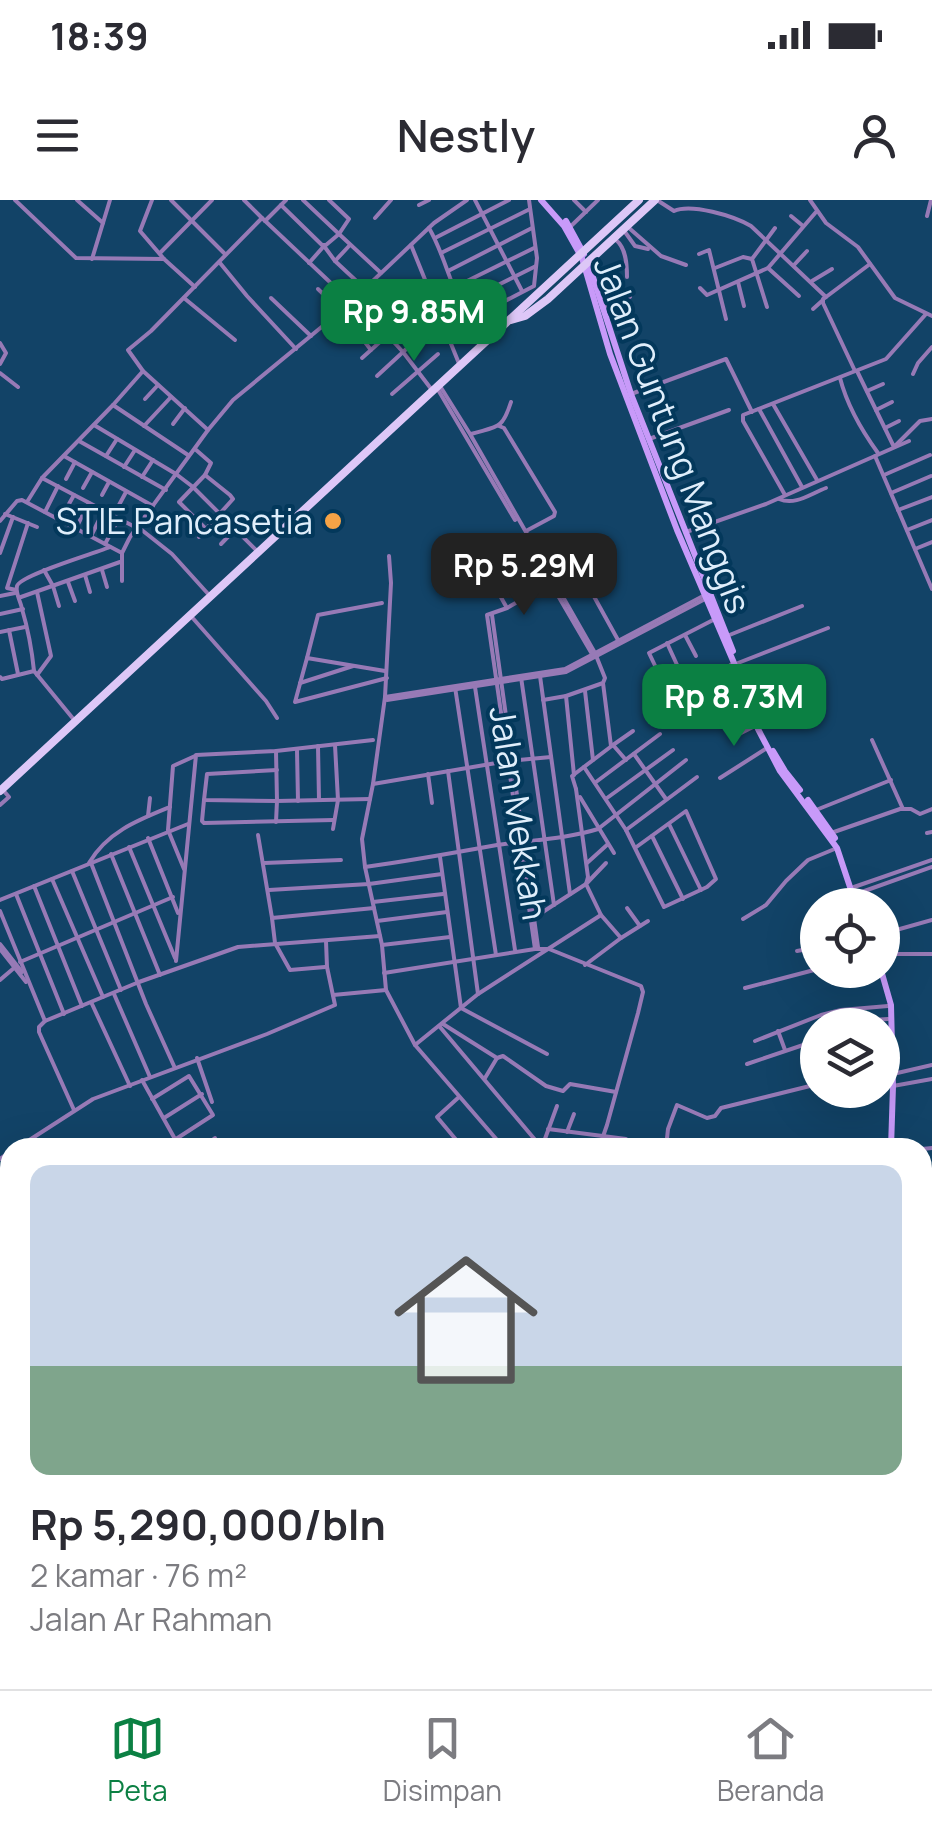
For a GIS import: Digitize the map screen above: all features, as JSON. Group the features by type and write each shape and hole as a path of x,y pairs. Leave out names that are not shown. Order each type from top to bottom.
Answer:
{"main road":[{"path":"1,790 507,322 548,299 639,200"},
{"path":"584,258 614,238 656,200"}],"street":[{"path":"15,200 73,256 92,258 162,256 212,200"},
{"path":"77,200 103,223"},
{"path":"92,258 110,200"},
{"path":"152,200 140,230 195,287"},
{"path":"171,200 226,255"},
{"path":"244,200 387,334 417,372 436,388 468,435 552,582"},
{"path":"208,430 143,371 129,348 152,331 286,200"},
{"path":"303,200 380,273"},
{"path":"309,263 349,219 329,200"},
{"path":"375,218 391,200"},
{"path":"418,205 429,200"},
{"path":"122,581 122,553 137,528 236,397 341,311 447,212 468,200"},
{"path":"475,200 522,292"},
{"path":"435,238 509,200"},
{"path":"430,228 460,304 470,319 534,286 537,266 528,200"},
{"name":"Jalan Guntung Manggis","path":"544,200 570,228 584,258 650,439 677,530 727,636 767,748 837,848 852,888"},
{"name":"Jalan Guntung Manggis","path":"544,200 584,258 605,341 686,532 715,619 768,742 832,832 844,854 854,888"},
{"path":"574,200 586,212"},
{"path":"570,228 598,200"},
{"path":"656,200 674,212 682,207 738,218 812,281 824,298 894,447"},
{"path":"786,495 743,415 886,360 929,315 895,298 858,248 826,223 810,200"},
{"path":"927,216 931,200"},
{"path":"281,205 365,289"},
{"path":"441,254 530,208"},
{"path":"700,288 707,295 768,268 816,212"},
{"path":"791,216 804,227"},
{"path":"448,271 532,228"},
{"path":"624,228 635,246 652,250"},
{"path":"624,228 631,229 661,256 686,265"},
{"path":"767,307 752,258 776,228"},
{"path":"614,238 620,243 627,277"},
{"path":"336,261 350,245"},
{"path":"411,245 460,366"},
{"path":"604,246 623,252"},
{"path":"454,288 535,247"},
{"path":"699,254 709,250 726,319"},
{"path":"794,265 807,251"},
{"path":"715,268 738,258 752,258"},
{"path":"219,262 296,349"},
{"path":"812,309 871,263"},
{"path":"460,304 537,266"},
{"path":"768,268 799,296"},
{"path":"812,281 832,269"},
{"path":"376,280 406,318"},
{"path":"738,282 744,306"},
{"path":"318,289 371,350"},
{"path":"602,308 630,297"},
{"path":"184,298 234,340"},
{"path":"271,298 311,336"},
{"path":"362,358 420,306"},
{"path":"378,376 428,328"},
{"path":"0,343 6,353 0,364"},
{"path":"913,374 932,347"},
{"path":"392,394 438,354"},
{"path":"631,394 726,359 752,412"},
{"path":"26,502 42,478 143,371"},
{"path":"0,373 18,388"},
{"path":"840,378 877,454 932,588"},
{"path":"867,391 882,384"},
{"path":"145,400 158,385"},
{"path":"144,426 171,397"},
{"path":"468,435 499,426 511,402"},
{"path":"876,410 892,402"},
{"path":"773,404 817,480"},
{"path":"113,405 189,456"},
{"path":"173,424 185,408"},
{"path":"759,409 802,487"},
{"path":"650,439 729,410"},
{"path":"894,447 920,421 932,418"},
{"path":"885,428 900,421"},
{"path":"94,424 194,487 258,552"},
{"path":"499,426 504,428 555,512 525,532"},
{"path":"468,435 595,657 605,678 612,745 626,760"},
{"path":"106,456 117,438"},
{"path":"78,441 166,490"},
{"path":"686,532 779,498 909,441"},
{"path":"172,511 211,463 194,448"},
{"path":"124,466 135,449"},
{"path":"64,456 153,506"},
{"path":"884,475 930,456"},
{"path":"142,477 153,460"},
{"path":"66,479 76,462"},
{"path":"83,488 92,472"},
{"path":"199,537 232,501 205,474"},
{"path":"891,493 931,476"},
{"path":"42,478 137,528 172,554 210,596"},
{"path":"102,495 109,482"},
{"path":"45,512 58,486"},
{"path":"779,498 794,502 826,488"},
{"path":"119,506 126,491"},
{"path":"60,520 74,494"},
{"path":"898,510 932,497"},
{"path":"0,521 17,501 26,502 122,553"},
{"path":"180,502 206,529"},
{"path":"76,528 89,503"},
{"path":"91,536 104,510"},
{"path":"6,514 37,527"},
{"path":"221,544 248,516"},
{"path":"0,553 13,517"},
{"path":"76,722 36,673 18,594 21,580 108,545 119,518"},
{"path":"906,530 932,520"},
{"path":"18,594 7,588 28,524"},
{"path":"915,548 932,542"},
{"path":"566,544 618,640"},
{"path":"477,555 507,608"},
{"path":"389,556 385,698 362,839 382,945 386,990 416,1044 495,1138"},
{"path":"0,596 37,592 120,562"},
{"path":"924,568 932,565"},
{"path":"536,949 489,615 578,567"},
{"path":"44,570 59,606"},
{"path":"102,570 106,587"},
{"path":"85,575 90,592"},
{"path":"68,581 75,601"},
{"path":"0,677 36,673 50,656 37,592"},
{"path":"595,657 618,640 708,596"},
{"path":"385,698 566,672 708,596"},
{"path":"382,604 318,616 295,702 387,675"},
{"path":"727,636 802,606"},
{"path":"0,614 23,610"},
{"path":"190,615 266,700 277,718"},
{"path":"658,674 649,654 715,619"},
{"path":"0,632 26,626"},
{"path":"674,714 702,683 736,663 828,628"},
{"path":"9,630 18,674"},
{"path":"684,635 696,656"},
{"path":"667,644 678,666"},
{"path":"307,658 387,675"},
{"path":"300,683 354,666"},
{"path":"540,675 570,894"},
{"path":"522,677 554,905"},
{"path":"543,700 604,683"},
{"name":"Jalan Mekkah","path":"474,684 516,952"},
{"path":"455,687 496,954"},
{"path":"712,700 744,690"},
{"path":"585,691 593,760"},
{"path":"566,696 572,778 614,853"},
{"path":"735,736 757,725"},
{"path":"574,775 634,731"},
{"path":"596,782 660,734"},
{"path":"184,870 168,830 173,766 196,754 373,740"},
{"path":"872,740 903,809"},
{"path":"332,830 338,800 335,744"},
{"path":"318,746 319,800"},
{"path":"296,748 298,801"},
{"path":"720,778 767,748"},
{"path":"276,750 276,822"},
{"path":"606,798 673,750"},
{"path":"634,754 666,799"},
{"path":"178,964 195,756"},
{"path":"373,784 551,757"},
{"path":"365,867 598,829 686,760"},
{"path":"584,767 617,814 664,907 714,882 716,876 686,811 635,848"},
{"path":"277,770 207,774 202,821 334,820"},
{"path":"448,771 478,994"},
{"path":"428,774 432,803"},
{"path":"626,830 697,777"},
{"path":"816,810 891,780"},
{"path":"576,789 586,884 601,915 621,938"},
{"path":"0,805 9,797 1,790"},
{"path":"148,816 150,798"},
{"path":"204,800 370,799"},
{"path":"90,863 124,826 170,807"},
{"path":"832,832 903,809 920,814 932,809"},
{"path":"0,900 188,824"},
{"path":"669,824 701,890"},
{"path":"258,834 276,943 290,970 326,967"},
{"path":"652,836 683,899"},
{"path":"148,838 179,916"},
{"path":"586,863 608,844"},
{"path":"129,847 178,964"},
{"path":"743,919 766,905 808,860 837,848"},
{"path":"110,854 160,975"},
{"path":"440,857 461,1008"},
{"path":"264,862 342,860"},
{"path":"90,863 174,1067"},
{"path":"532,918 586,884 606,863"},
{"path":"863,888 932,863"},
{"path":"72,870 121,990"},
{"path":"269,890 369,884 442,874"},
{"path":"52,879 103,997"},
{"path":"34,886 82,1006"},
{"path":"16,894 64,1014"},
{"path":"272,918 444,894"},
{"path":"20,962 173,897"},
{"path":"627,908 640,926"},
{"path":"0,911 44,1021"},
{"path":"377,921 447,912"},
{"path":"416,1044 478,994 601,915"},
{"path":"900,929 932,920"},
{"path":"585,964 648,922"},
{"path":"74,1110 39,1032 44,1021 160,975 178,964 238,947 380,936"},
{"path":"382,945 450,937"},
{"path":"32,1138 93,1099 334,1006 326,967 326,941"},
{"path":"0,949 28,981"},
{"path":"0,949 32,990"},
{"path":"383,973 548,949 643,988 603,1136"},
{"path":"900,954 932,954"},
{"path":"0,980 14,968"},
{"path":"745,988 800,974"},
{"path":"864,1008 888,1006 884,988"},
{"path":"333,995 386,990"},
{"path":"114,993 150,1077"},
{"path":"92,1002 130,1086"},
{"path":"461,1008 548,1054"},
{"path":"754,1040 800,1022"},
{"path":"441,1025 497,1058"},
{"path":"441,1025 536,1138"},
{"path":"778,1031 785,1051"},
{"path":"746,1064 800,1046"},
{"path":"484,1078 497,1058 503,1056 559,1092 570,1084 616,1092"},
{"path":"196,1058 212,1102"},
{"path":"900,1072 932,1065"},
{"path":"152,1099 189,1076 202,1094 212,1116 178,1138"},
{"path":"900,1085 932,1079"},
{"path":"142,1080 175,1138"},
{"path":"668,1138 676,1105 707,1118 715,1116 721,1108 800,1088"},
{"path":"164,1118 202,1094"},
{"path":"455,1138 437,1117 459,1097"},
{"path":"546,1138 557,1106"},
{"path":"889,1108 889,1138"},
{"path":"890,1138 892,1108"},
{"path":"567,1132 574,1114"},
{"path":"548,1129 618,1138"}],"place":[{"name":"STIE Pancasetia","path":"333,521"}]}
